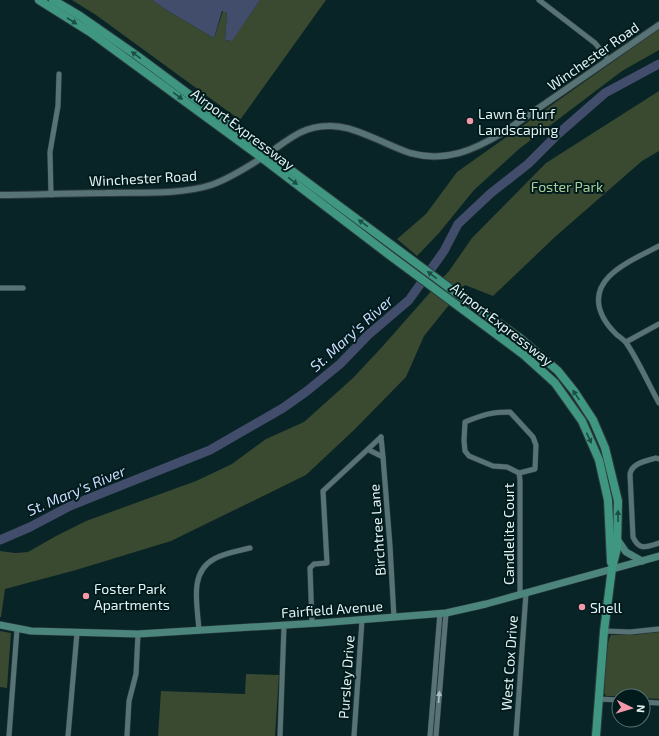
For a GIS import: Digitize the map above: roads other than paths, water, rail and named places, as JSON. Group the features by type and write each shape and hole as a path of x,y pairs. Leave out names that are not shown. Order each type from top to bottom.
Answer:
{"main road":[{"name":"Airport Expressway","path":"39,0 90,32 395,246 463,298 520,338 558,371 574,391 593,420 605,448 618,501 617,548 612,568"},
{"name":"Airport Expressway","path":"53,0 80,16 136,54 388,254 524,355 555,382 582,421 599,460 608,500 612,568"},
{"path":"617,538 626,552 642,561"},
{"name":"Fairfield Avenue","path":"0,625 31,631 138,634 284,626 443,613 486,604 659,556"},
{"path":"596,736 604,631 612,568"}],"street":[{"path":"538,0 595,43 609,60"},
{"name":"Winchester Road","path":"0,195 51,195 195,189 211,185 232,176 294,135 308,128 317,126 344,127 416,154 440,156 462,153 479,147 504,132 659,25"},
{"path":"51,195 50,152 58,106 59,74"},
{"path":"659,246 620,267 608,276 599,292 599,307 602,316 615,334 626,342 659,403"},
{"path":"0,288 23,288"},
{"path":"626,342 659,324"},
{"name":"Candlelite Court","path":"510,412 533,438 536,444 535,469 519,473 507,467 493,466 469,456 465,451 465,422 484,414 510,412"},
{"name":"Birchtree Lane","path":"368,450 381,437 391,551 394,618"},
{"path":"312,624 310,568 314,564 327,564 323,491 368,450 383,457"},
{"path":"659,459 656,458 637,464 631,470 630,474 634,540 639,546 645,547 659,543"},
{"name":"Candlelite Court","path":"519,473 523,593"},
{"path":"199,631 196,587 201,570 206,564 219,556 250,548"},
{"name":"West Cox Drive","path":"516,736 523,593"},
{"path":"430,736 443,613"},
{"path":"436,736 443,613"},
{"name":"Pursley Drive","path":"354,736 362,620"},
{"path":"280,736 284,626"},
{"path":"9,736 17,629"},
{"path":"604,631 630,632 659,629"},
{"path":"68,736 77,633"},
{"path":"127,736 129,700 136,674 138,634"},
{"path":"598,699 611,700"}],"water":[{"path":"152,0 260,0 232,41 225,40 227,13 222,11 214,38"}],"waterway":[{"name":"St. Mary's River","path":"0,540 30,527 70,506 210,450 283,408 307,391 340,364 368,335 409,300 444,251 458,224 491,193 528,164 558,134 605,93 659,64"}],"place":[{"name":"Lawn & Turf Landscaping","path":"470,121"},
{"name":"Foster Park Apartments","path":"86,596"},
{"name":"Shell","path":"582,607"}],"park label":[{"name":"Foster Park","path":"567,186"}]}
